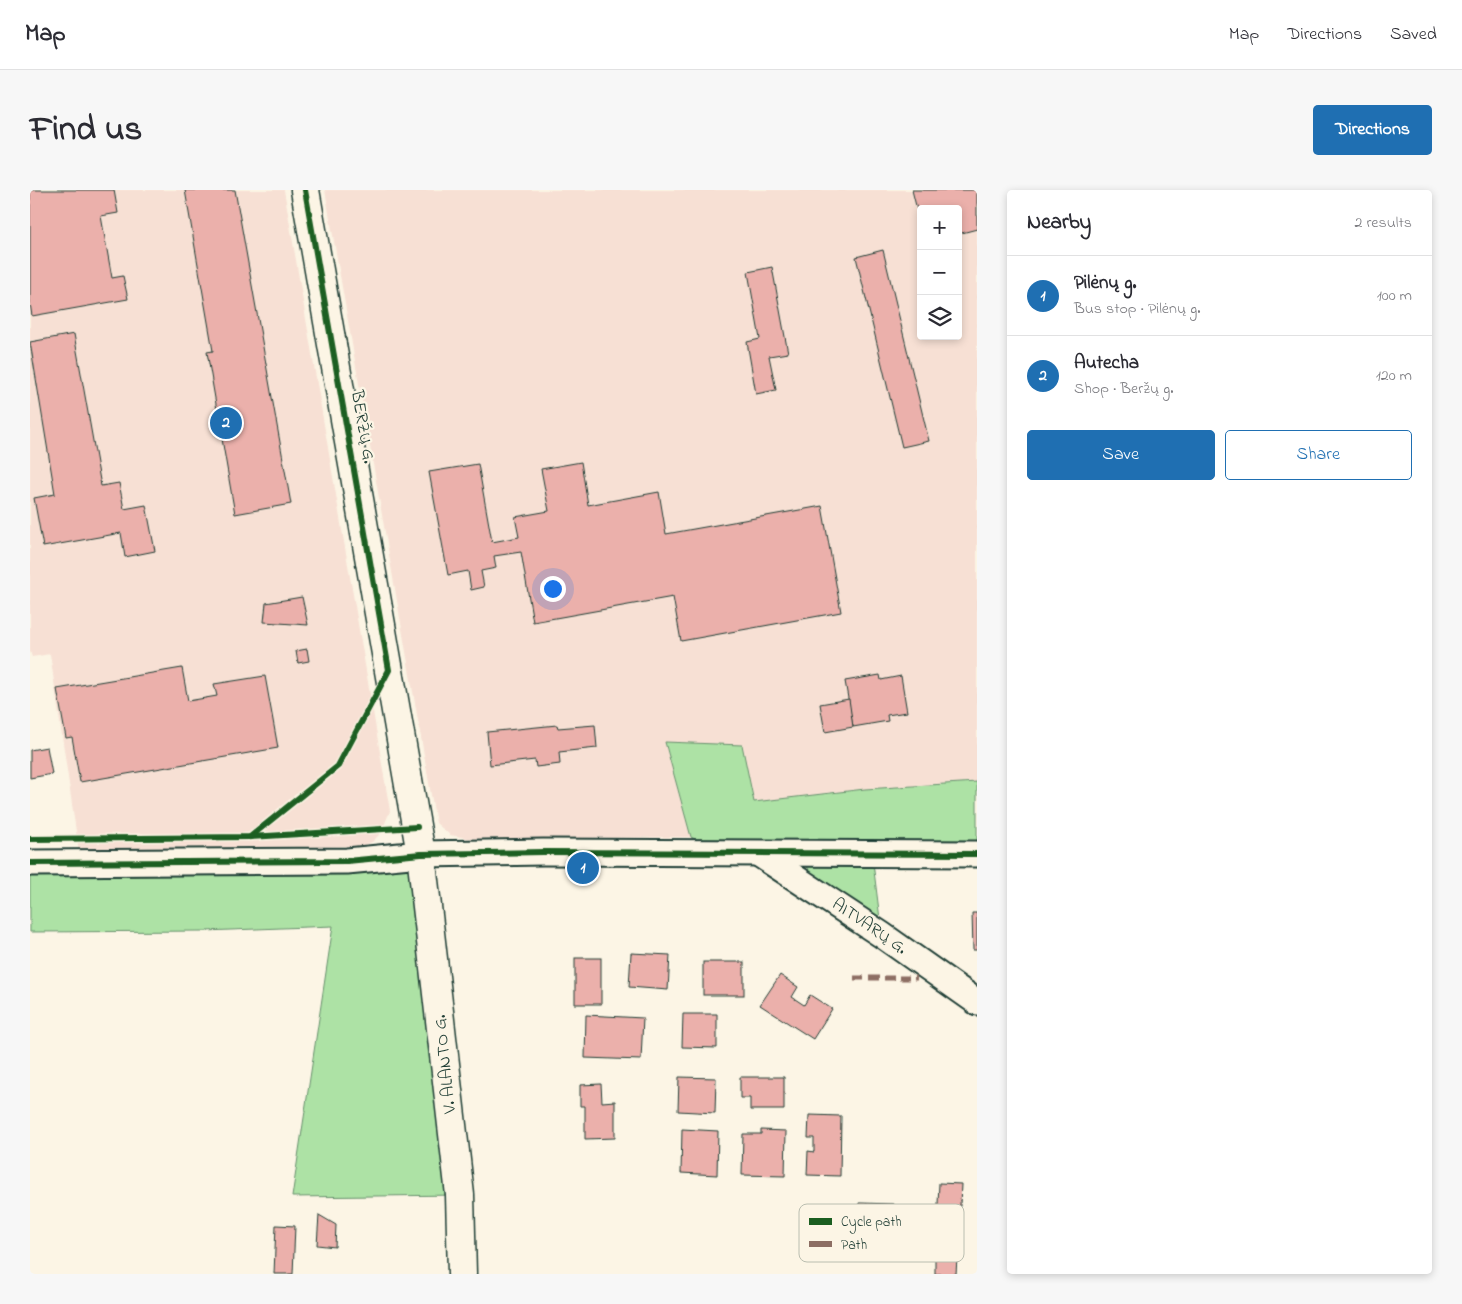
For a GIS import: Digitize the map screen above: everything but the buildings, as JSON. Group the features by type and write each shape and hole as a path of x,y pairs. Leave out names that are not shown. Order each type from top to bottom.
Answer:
{"main road":[{"name":"BERŽŲ G.","path":"305,190 421,854"},
{"name":"V. ALANTO G.","path":"421,854 460,1195 462,1274"}],"street":[{"path":"30,863 347,861 421,854 543,852 977,854"},
{"name":"AITVARŲ G.","path":"759,854 882,934 977,1002"}],"path":[{"path":"250,837 338,766 389,670"}],"shaded area":[{"path":"30,190 284,190 390,811 381,833 372,842 362,846 79,852 50,654 32,657 30,651"},
{"path":"325,190 977,190 977,782 865,789 754,802 665,743 691,837 473,839 450,835 436,823"}],"green space":[{"path":"665,742 742,745 754,802 865,789 977,782 977,854 872,855 882,935 816,885 798,847 701,842 691,837"},
{"path":"421,854 460,1195 292,1197 333,926 205,931 30,932 30,863"}],"marked path":[{"path":"854,978 917,978"}],"cycle path":[{"path":"250,837 338,766 389,670 305,190"},
{"path":"30,839 250,837 417,827"},
{"path":"30,863 347,861 421,854 543,852 977,854"}],"place":[{"name":"Autecha","path":"226,423"},
{"name":"Pilėnų g.","path":"583,868"}]}
